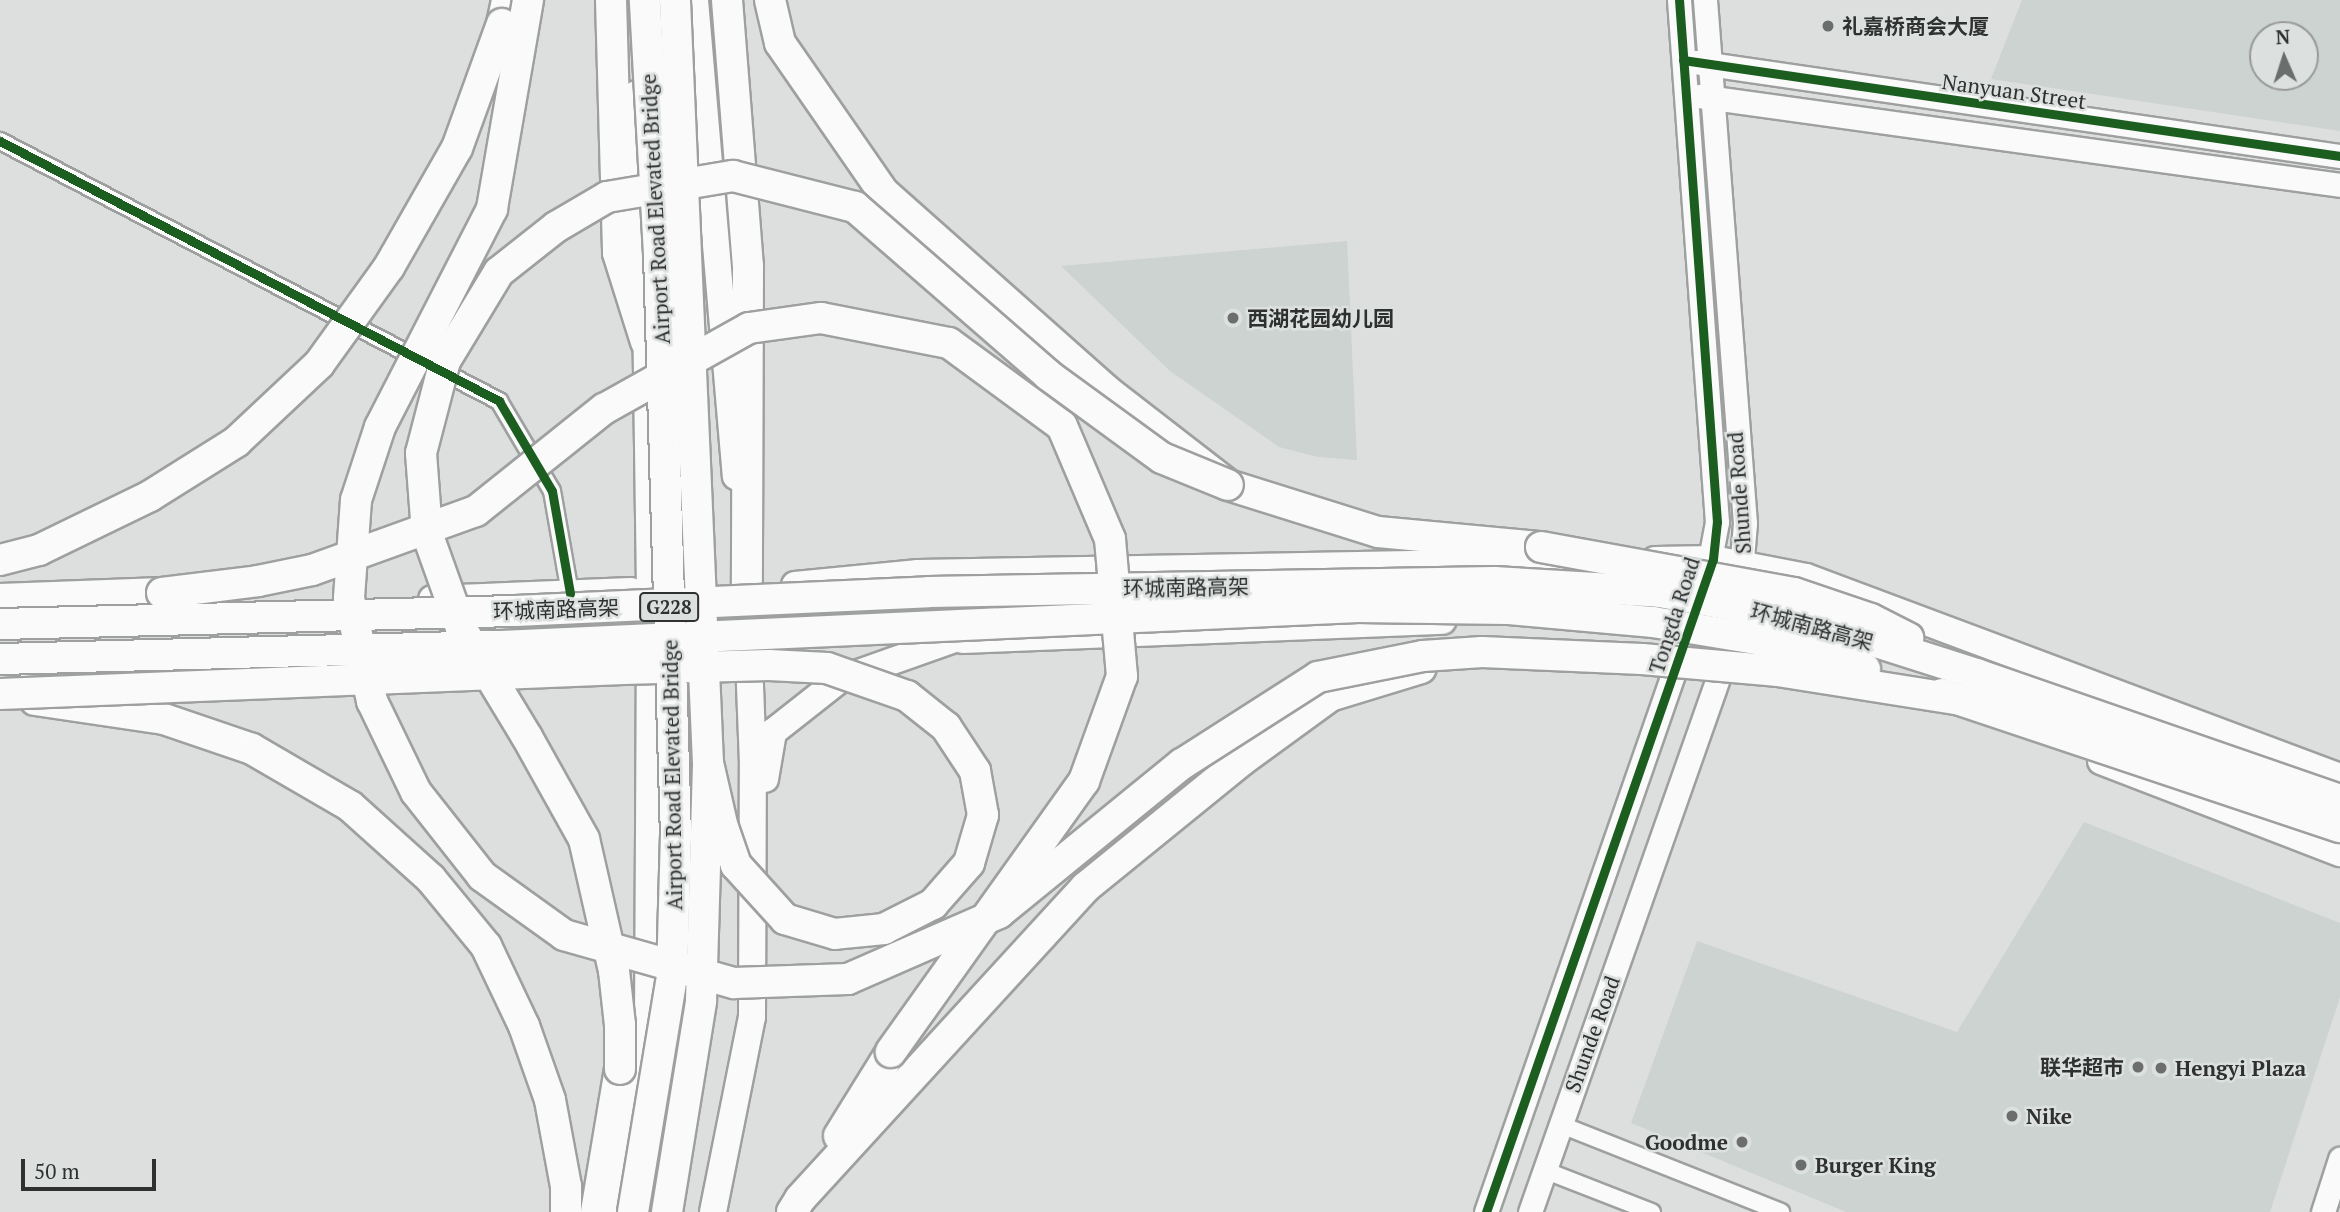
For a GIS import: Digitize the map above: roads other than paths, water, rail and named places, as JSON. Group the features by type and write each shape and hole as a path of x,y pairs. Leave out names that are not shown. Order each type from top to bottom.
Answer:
{"highway":[{"path":"0,560 39,550 150,496 236,442 319,364 389,267 457,148 502,24 507,0"},
{"path":"528,0 492,209 380,427 356,500 349,598 372,701 416,792 482,876 564,934 734,983 848,979 999,913 1182,764 1318,677 1423,656 1482,652 1642,660 1778,671 1961,700"},
{"path":"611,0 618,253 646,342"},
{"name":"Airport Road Elevated Bridge","path":"633,1212 672,977 676,837 660,268 645,0"},
{"name":"Airport Road Elevated Bridge","path":"667,1212 701,1002 708,763 675,0"},
{"path":"727,0 748,266 747,590"},
{"path":"770,0 780,43 884,193 1107,391 1228,485"},
{"path":"596,1212 620,1069 620,1025 614,971 584,839 527,737 461,628 426,533 421,453 445,361 499,272 556,227 607,197 733,176 855,207 967,302 1048,376 1161,458 1228,485 1378,533 1541,547 1794,593 1871,619 1976,674"},
{"path":"0,599 162,593 258,581 312,569 476,511 604,409 749,328 821,318 949,343 1062,426 1110,539 1122,676 1084,781 891,1052 796,1206"},
{"name":"环城南路高架","path":"0,624 514,611 929,593 1494,582 1660,592 1801,618 1976,674 2340,800"},
{"name":"环城南路高架","path":"0,659 514,646 1358,607 1496,609 1653,622 1780,643 1961,700 2340,828"},
{"path":"796,1206 1086,887 1241,761 1330,696 1482,652"},
{"path":"0,694 623,669 769,665 827,668 906,696 946,727 975,771 983,816 969,863 933,904 884,929 835,934 785,919 736,864 723,828 708,763"},
{"path":"0,694 164,719 252,749 350,806 431,879 486,946 524,1026 550,1100 566,1186 566,1212"}],"main road":[{"path":"610,1212 648,1022 650,590 646,342 631,0"},
{"path":"695,0 747,590 753,853 752,1017 713,1212"},
{"path":"0,615 650,590 747,590 918,573 1713,559 1806,577 2340,777"},
{"path":"0,679 650,649 749,648 1500,619 1686,639 1863,670 2340,853"},
{"path":"753,853 773,732 839,680 952,640"}],"street":[{"name":"Tongda Road","path":"1486,1212 1713,559 1717,522 1679,0"},
{"name":"Shunde Road","path":"1530,1212 1730,647 1744,564 1745,523 1705,0"},
{"name":"Nanyuan Street","path":"1683,60 2340,156"},
{"path":"1685,94 2340,185"},
{"path":"0,141 499,401 552,491 570,593"},
{"path":"1559,1124 1781,1212"},
{"path":"2323,1212 2340,1159"},
{"path":"1544,1170 1652,1212"}],"place":[{"name":"礼嘉桥商会大厦","path":"1828,26"},
{"name":"西湖花园幼儿园","path":"1233,318"},
{"name":"联华超市","path":"2138,1067"},
{"name":"Hengyi Plaza","path":"2161,1068"},
{"name":"Nike","path":"2012,1116"},
{"name":"Goodme","path":"1742,1142"},
{"name":"Burger King","path":"1801,1165"}]}
